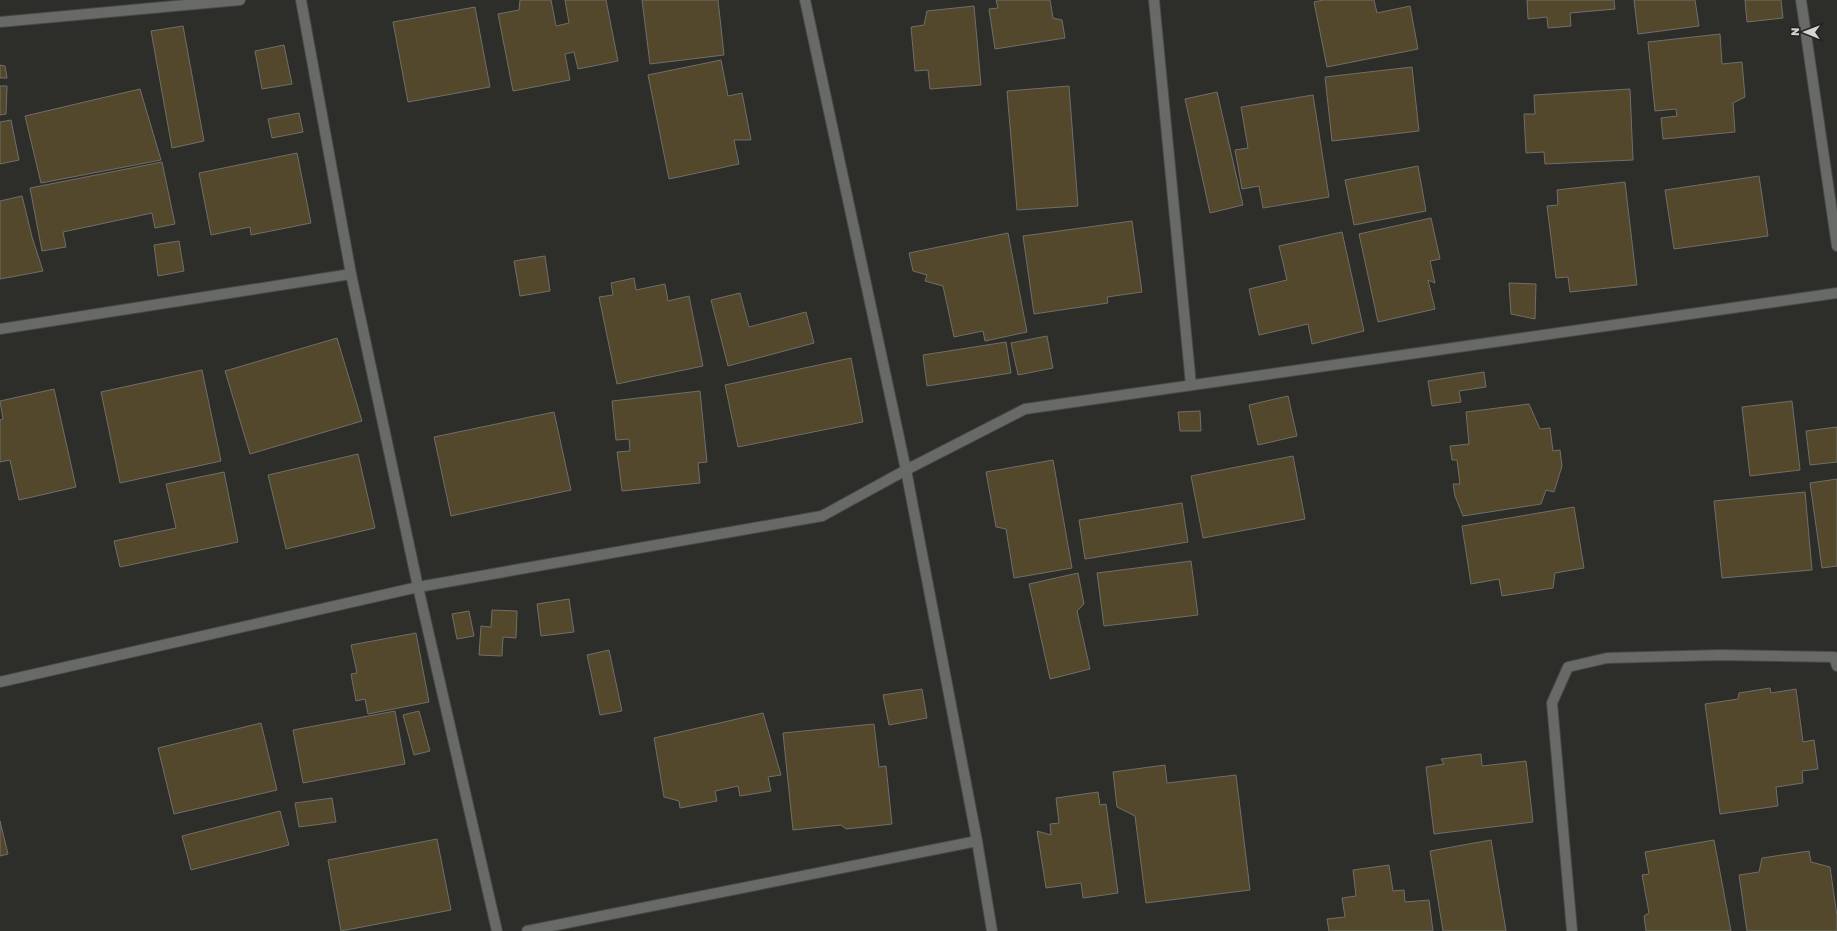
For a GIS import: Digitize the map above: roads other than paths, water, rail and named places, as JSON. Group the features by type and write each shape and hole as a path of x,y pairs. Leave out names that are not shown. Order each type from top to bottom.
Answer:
{"street":[{"path":"0,22 240,0"},
{"path":"301,0 351,274 418,587 497,931"},
{"path":"805,0 906,470 977,841 992,931"},
{"path":"1154,0 1191,385"},
{"path":"1800,0 1837,246"},
{"path":"0,329 351,274"},
{"path":"0,682 418,587 822,516 906,470 1024,409 1837,293"},
{"path":"1572,931 1552,703 1568,666 1608,658 1720,655 1834,657 1837,666"},
{"path":"527,931 977,841"}]}
